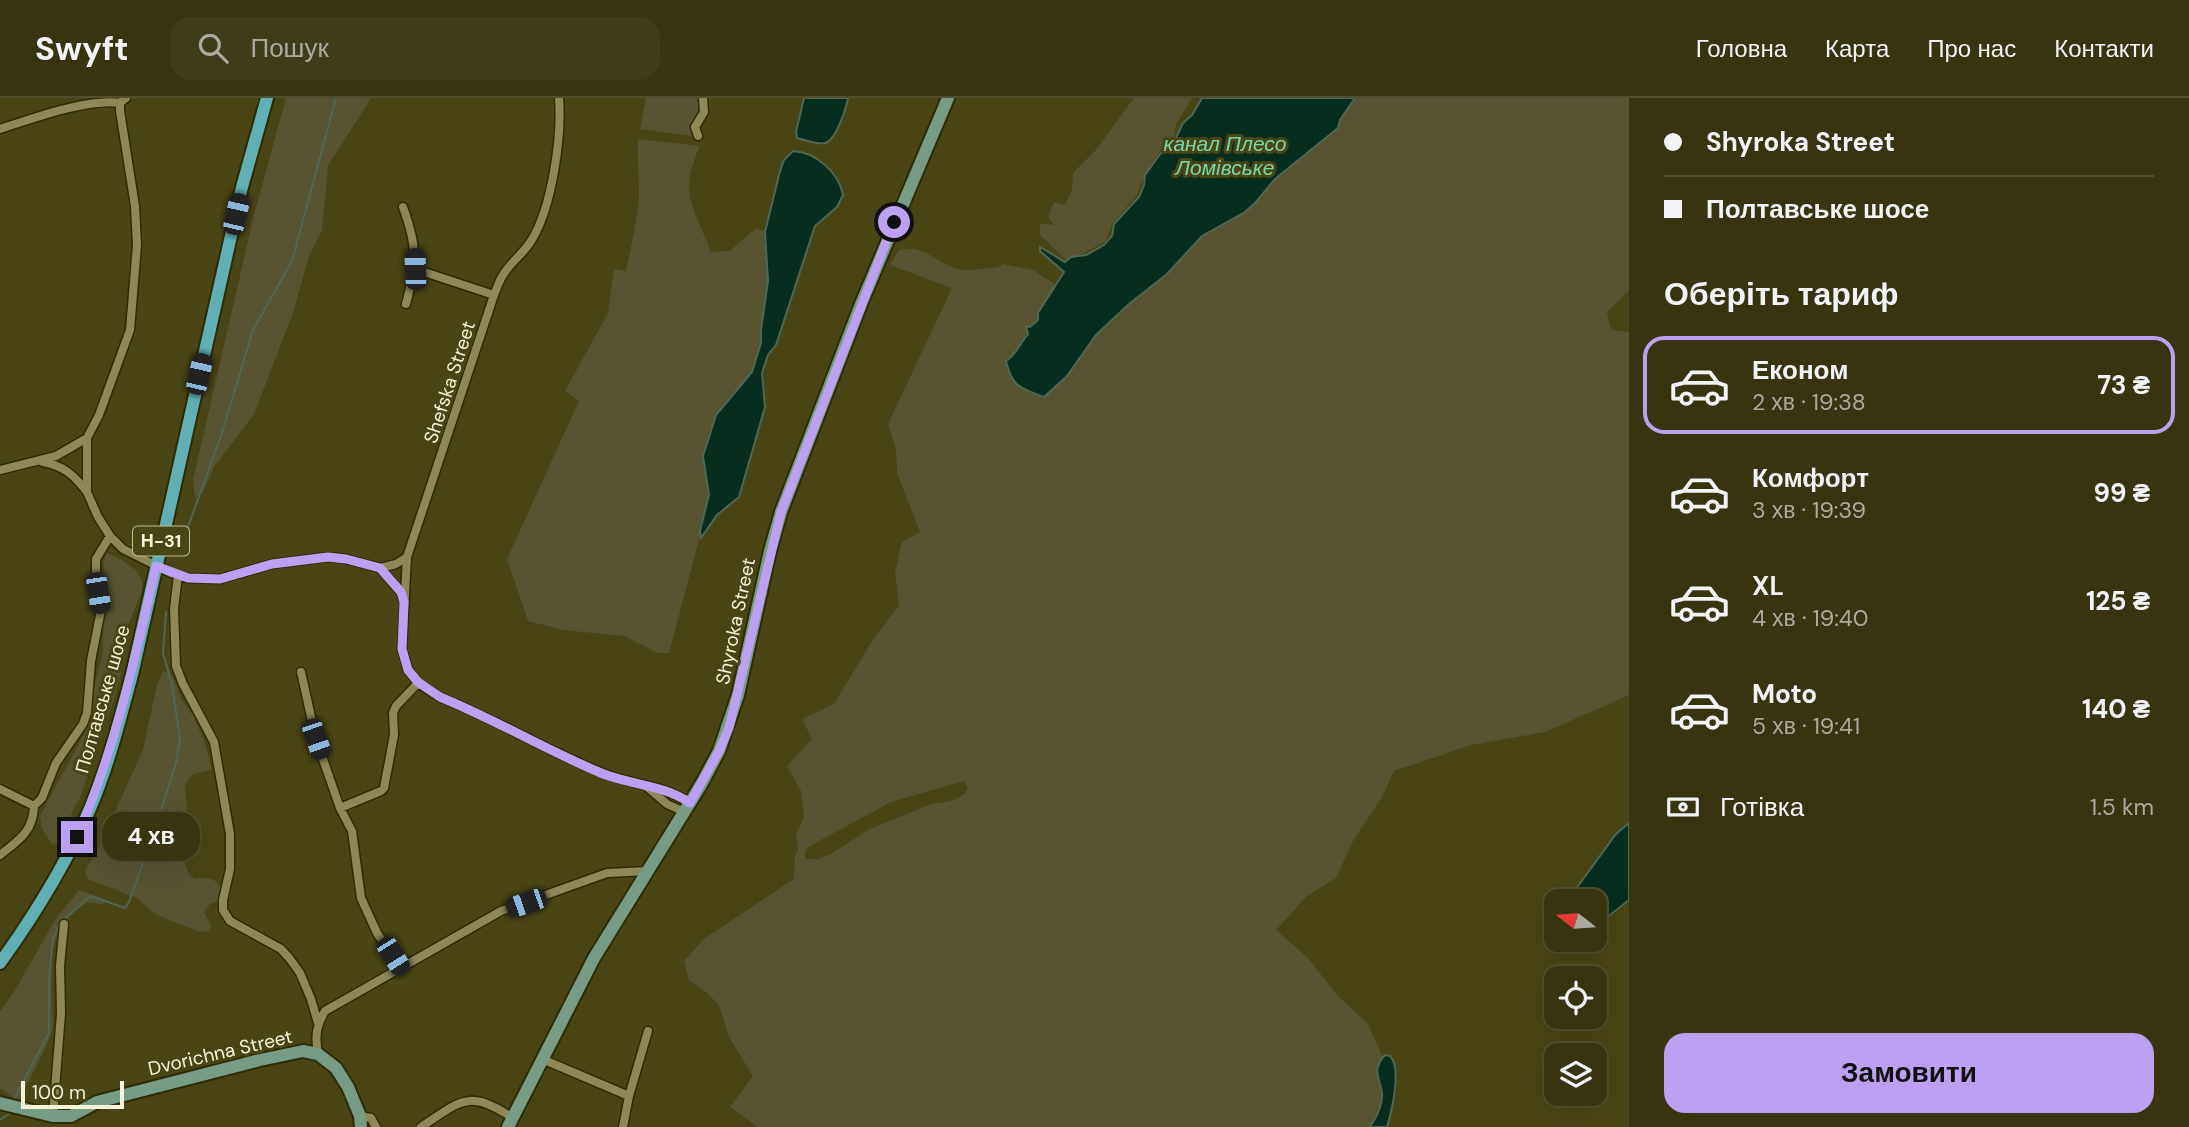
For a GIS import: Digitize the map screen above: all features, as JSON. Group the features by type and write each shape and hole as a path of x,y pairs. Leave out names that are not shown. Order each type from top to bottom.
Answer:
{"main road":[{"name":"Полтавське шосе","path":"0,963 62,867 93,802 116,737 242,187 267,98"},
{"name":"Shyroka Street","path":"511,1122 594,958 687,808 729,728 781,512 861,304 948,98"},
{"name":"Dvorichna Street","path":"0,1103 52,1116 71,1116 97,1102 292,1052 318,1054 335,1068 348,1087 360,1121"}],"street":[{"name":"Shefska Street","path":"418,682 408,670 402,649 407,557 494,295 502,275 531,241 541,218 553,173 561,124 559,98"},
{"path":"698,136 695,127 704,111 704,98"},
{"path":"0,129 74,108 123,101 135,206 137,245 134,293 130,330 88,438 87,492"},
{"path":"402,207 414,237 415,269 406,304"},
{"path":"415,269 494,295"},
{"path":"0,470 56,456 88,438"},
{"path":"36,461 57,464 74,474 87,492 110,536 123,549 188,578 220,579 272,564 328,557 380,568 396,564 407,557"},
{"path":"0,855 31,826 34,806 42,797 56,763 83,724 87,713 91,661 101,610 96,559 110,536"},
{"path":"380,568 401,592 404,602"},
{"path":"178,575 174,609 176,666 214,742 230,834 230,869 223,910 230,921 281,949 290,959 300,972 312,999 318,1023"},
{"path":"301,672 316,739 340,808 352,831 361,898 377,933 401,969"},
{"path":"340,808 384,788 394,734 393,713 418,682 440,697 603,774 677,795 687,808"},
{"path":"0,789 34,806"},
{"name":"Dvorichna Street","path":"318,1054 315,1037 318,1023 325,1011 502,911 607,873 647,871"},
{"path":"52,1116 65,924"},
{"path":"623,1127 648,1031"},
{"path":"542,1059 629,1096"},
{"path":"421,1127 461,1101 472,1099 484,1102 511,1122"},
{"name":"Dvorichna Street","path":"360,1121 371,1118 376,1127"}],"shaded area":[{"path":"286,98 371,98 328,166 322,231 309,256 293,313 254,414 214,467 203,492 195,498 193,480 253,219"},
{"path":"646,98 702,98 702,113 691,136 640,129"},
{"path":"1134,98 1192,98 1176,124 1174,139 1166,141 1143,179 1137,195 1112,224 1106,241 1066,260 1040,235 1040,224 1054,225 1048,216 1054,202 1065,205 1072,190 1073,173 1095,151"},
{"path":"1355,98 1629,98 1629,291 1607,312 1611,330 1629,332 1629,695 1545,732 1471,745 1394,771 1382,797 1353,841 1336,878 1307,896 1276,930 1309,959 1336,994 1368,1024 1382,1056 1377,1077 1382,1101 1370,1127 758,1127 730,1107 753,1076 729,1037 719,1005 689,980 684,961 704,939 794,879 798,849 796,834 804,817 801,791 787,766 812,739 802,719 834,704 874,638 899,605 895,573 902,542 920,532 897,473 896,449 888,424 952,288 890,265 898,251 915,249 962,270 997,268 1003,264 1033,270 1056,285 1038,312 1038,320 1030,327 1013,356 1067,376 1096,335 1129,304 1167,274 1202,236 1245,212 1275,179 1337,129","holes":["964,781 968,787 965,794 951,801 931,804 868,830 831,854 818,859 805,859 808,847 891,802"]},
{"path":"638,139 700,146 693,162 689,189 694,211 711,252 730,251 756,228 765,232 768,281 761,342 752,372 737,392 727,400 709,432 703,456 709,502 669,653 658,653 624,636 563,630 528,621 507,559 579,401 565,391 608,313 614,269 626,271 639,194"},
{"path":"107,553 136,570 142,580 142,591 124,635 126,654 115,696 80,798 62,837 53,845 42,829 40,816 92,719 92,694 103,652 104,560"},
{"path":"163,671 168,672 174,679 181,699 194,717 211,767 211,770 193,774 185,784 189,839 183,851 188,872 194,879 211,879 220,888 219,901 210,904 204,912 211,925 210,931 201,932 171,921 154,913 137,898 86,876 85,870 96,853 143,750 157,685"},
{"path":"79,890 107,900 102,904 87,902 64,923 58,934 52,959 52,1031 19,1100 0,1089 0,1011 14,992 55,920"}],"water":[{"path":"804,98 848,98 840,124 829,141 818,143 797,138"},
{"name":"канал Плесо Ломівське","path":"1202,98 1355,98 1340,120 1338,128 1275,179 1245,212 1202,236 1167,274 1096,335 1067,376 1044,397 1023,389 1014,381 1006,361 1028,334 1026,326 1030,327 1038,320 1038,313 1064,272 1040,251 1040,247 1065,262 1071,257 1086,255 1104,245 1112,236 1114,224 1139,197 1145,175 1169,142 1175,140 1183,123 1192,115"},
{"path":"793,151 810,155 825,165 837,179 843,195 837,207 815,226 776,345 768,355 762,373 765,407 739,497 717,515 701,538 700,531 709,495 703,456 716,415 752,372 761,343 768,281 765,232 780,171 784,160"},
{"path":"1629,823 1629,900 1607,917 1607,889 1576,889 1616,834"},
{"path":"1385,1055 1390,1056 1394,1062 1396,1079 1391,1110 1387,1127 1370,1127 1381,1102 1377,1069"}],"waterway":[{"path":"185,535 221,436 253,330 292,261 336,98"},
{"path":"63,920 91,896 125,908 154,832 176,763 180,740 172,684 163,653 166,612"},
{"path":"13,1101 49,1033 49,976 53,938 60,925"},
{"path":"0,1120 9,1114"}],"route":[{"path":"77,837 93,802 116,737 156,566 188,578 220,579 272,564 328,557 380,568 401,592 404,602 402,649 408,670 418,682 440,697 603,774 664,790 690,803 729,728 781,512 894,222"}]}
